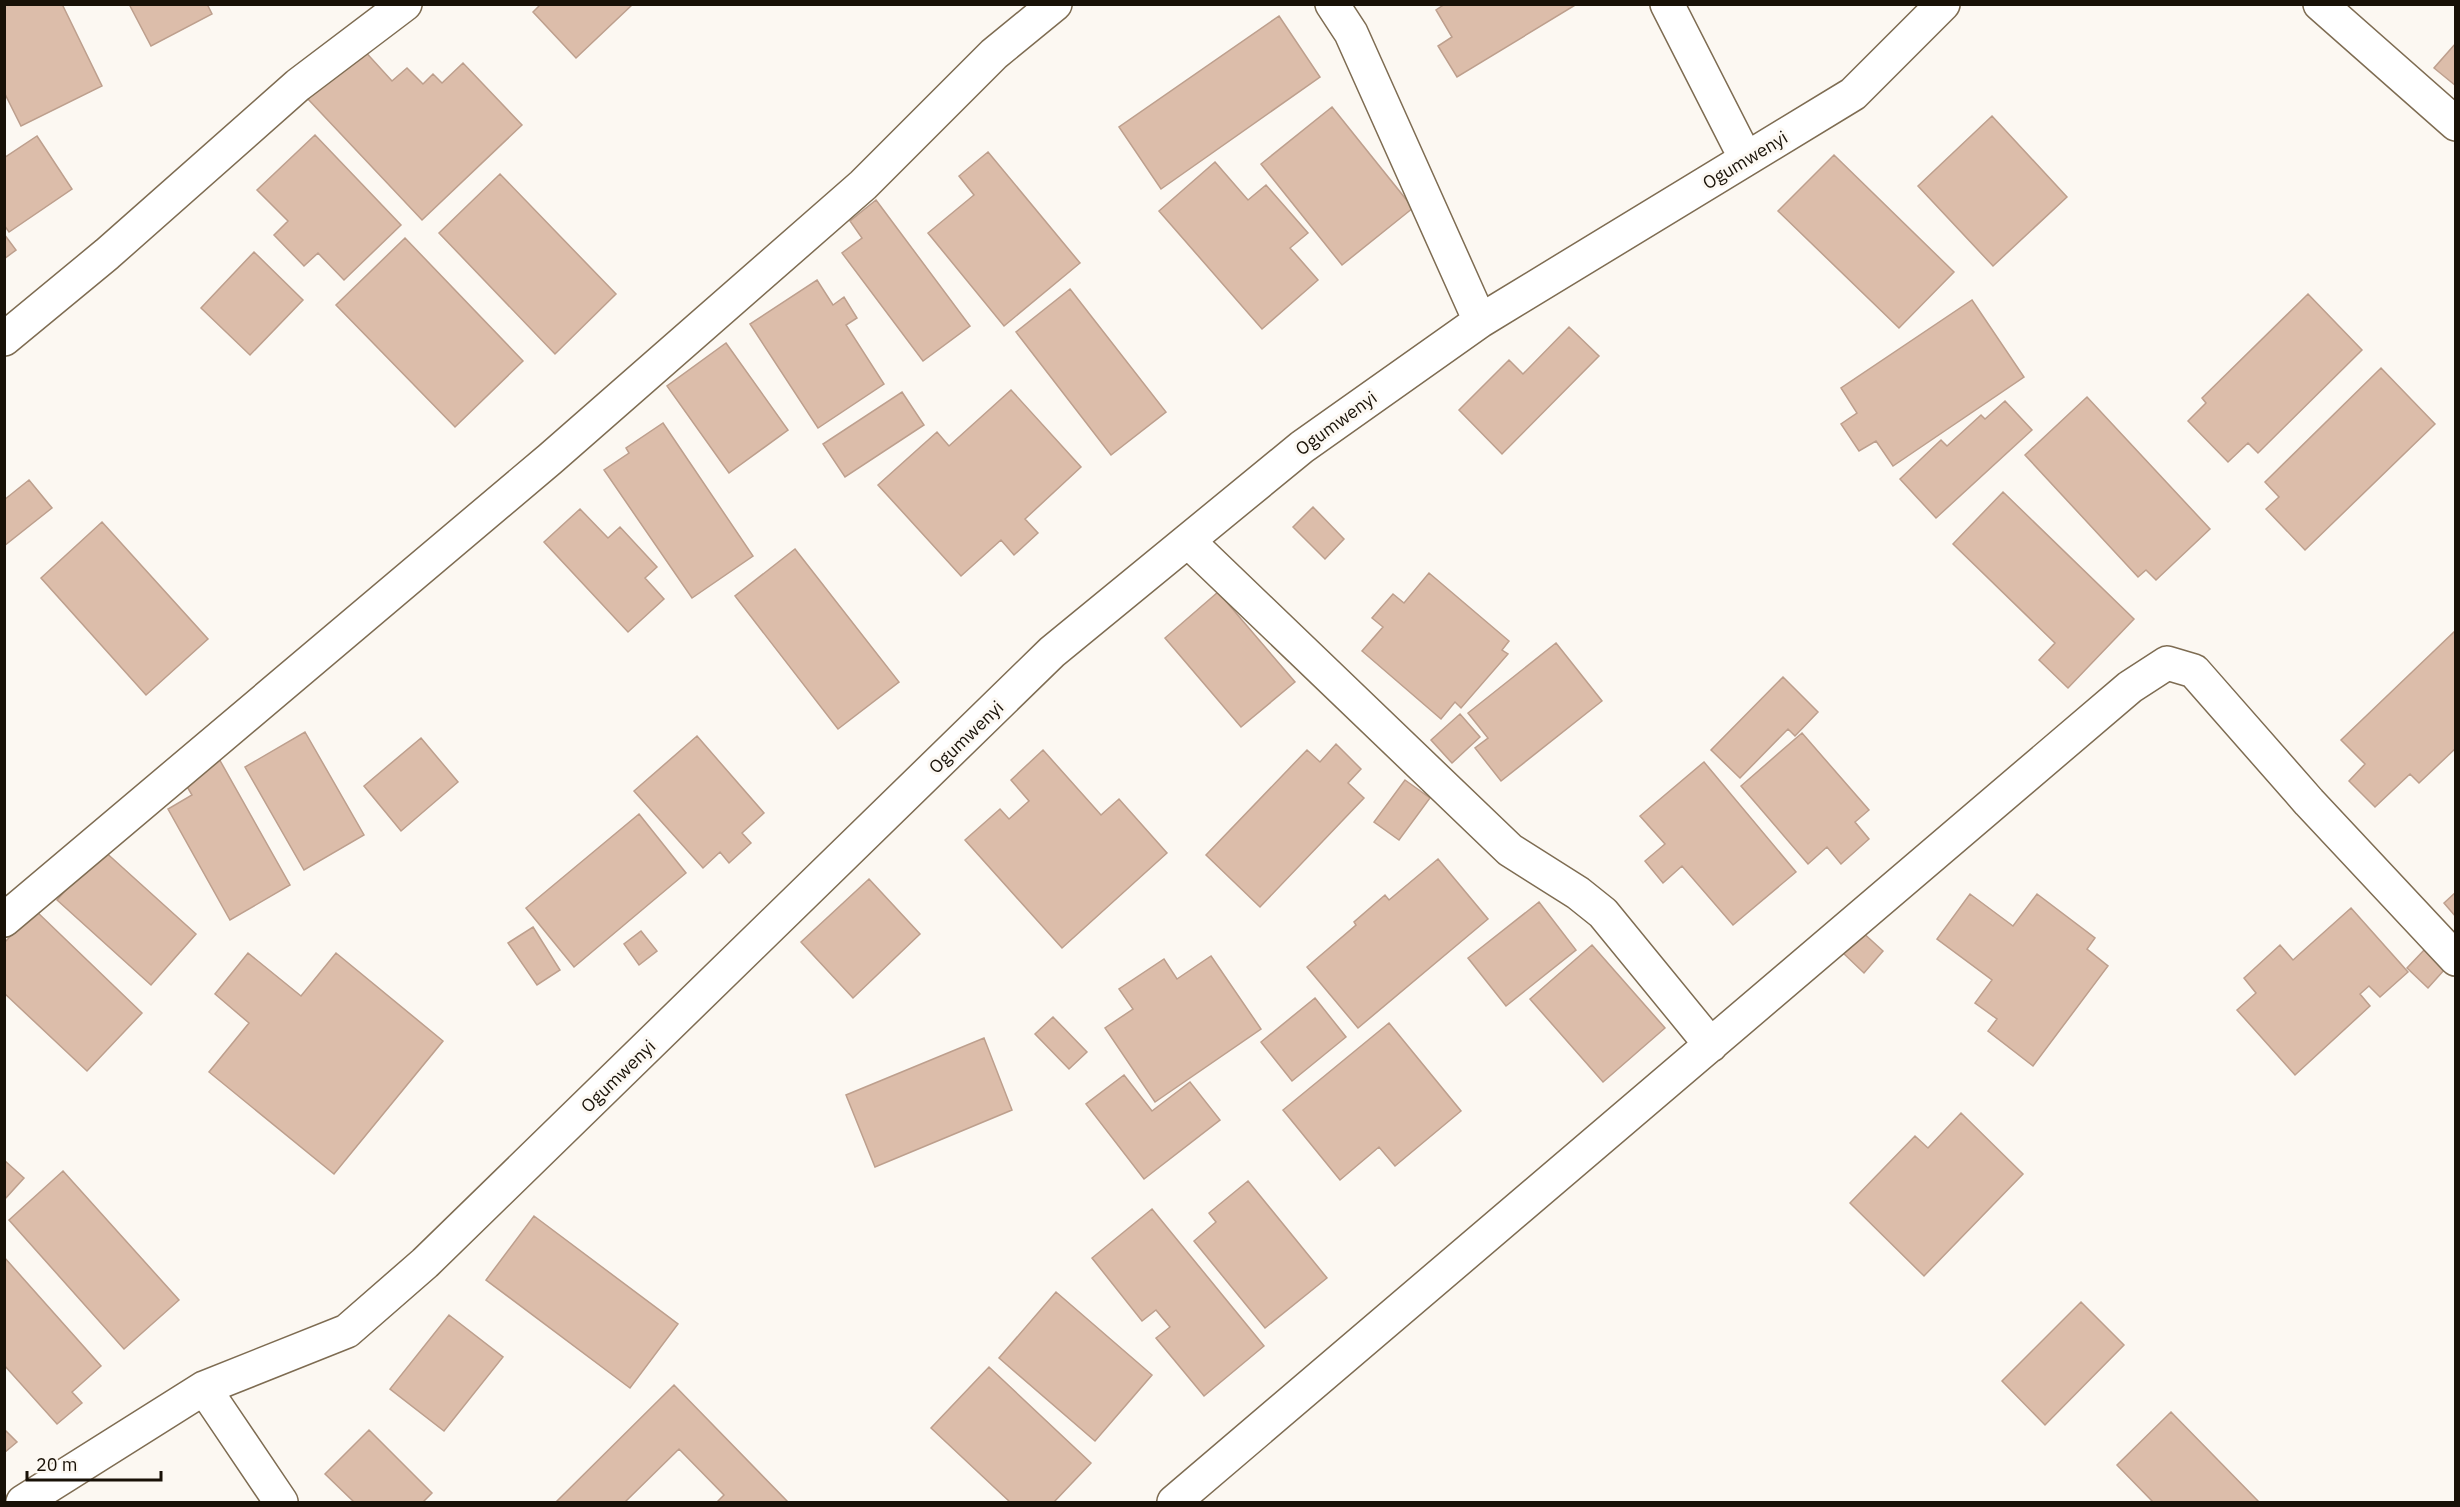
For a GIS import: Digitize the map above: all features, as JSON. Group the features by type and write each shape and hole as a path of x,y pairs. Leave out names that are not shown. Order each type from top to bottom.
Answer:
{"street":[{"path":"4,339 107,254 298,85 405,4"},
{"path":"4,921 559,452 863,185 994,54 1055,4"},
{"path":"1332,4 1351,33 1480,321"},
{"path":"1667,4 1746,159"},
{"name":"Ogumwenyi","path":"23,1503 204,1388 347,1331 425,1263 1052,652 1302,447 1480,321 1852,94 1943,4"},
{"path":"2320,4 2456,124"},
{"path":"1188,541 1510,850 1578,893 1603,912 1711,1045"},
{"path":"1175,1502 2130,687 2168,663 2194,671 2309,802 2456,959"},
{"path":"204,1388 281,1503"}],"building":[{"path":"4,4 62,4 102,86 21,126 4,92"},
{"path":"129,4 207,4 212,14 151,46"},
{"path":"541,4 633,4 576,58 533,12"},
{"path":"1445,4 1577,4 1457,77 1438,46 1452,37 1436,10"},
{"path":"1279,16 1320,77 1161,189 1119,127"},
{"path":"2456,43 2456,86 2434,68"},
{"path":"361,47 392,81 407,68 423,84 433,74 442,83 463,63 522,125 422,220 307,98"},
{"path":"1332,107 1413,208 1342,265 1261,164"},
{"path":"1992,116 2067,197 1993,266 1918,186"},
{"path":"315,135 401,225 344,280 318,253 304,266 274,235 288,221 257,190"},
{"path":"37,136 72,189 9,232 4,225 4,158"},
{"path":"988,152 1080,263 1004,326 928,233 974,195 959,176"},
{"path":"1834,155 1954,272 1899,328 1778,211"},
{"path":"1215,162 1248,200 1266,185 1308,233 1290,248 1318,280 1262,329 1159,211"},
{"path":"500,174 616,294 555,354 439,233"},
{"path":"876,200 970,326 923,361 842,253 862,238 850,221"},
{"path":"4,234 16,250 4,259"},
{"path":"405,238 523,361 455,427 336,305"},
{"path":"254,252 303,300 250,355 201,308"},
{"path":"817,280 833,305 844,297 857,318 846,325 884,384 818,428 750,324"},
{"path":"1070,289 1166,412 1111,455 1016,332"},
{"path":"2308,294 2362,350 2258,453 2248,443 2228,462 2188,421 2206,403 2202,398"},
{"path":"1972,300 2024,377 1893,466 1876,441 1859,451 1841,424 1857,413 1841,388"},
{"path":"1569,327 1599,356 1502,454 1459,410 1509,360 1523,374"},
{"path":"726,343 788,430 729,473 667,386"},
{"path":"2381,368 2435,424 2305,550 2266,509 2279,497 2265,482"},
{"path":"1011,390 1081,467 1025,519 1038,533 1014,555 1001,540 961,576 878,485 937,432 949,446"},
{"path":"902,392 924,425 845,477 823,444"},
{"path":"2087,397 2210,529 2156,580 2146,570 2138,577 2025,455"},
{"path":"2005,401 2032,430 1936,518 1900,479 1941,440 1947,446 1981,415 1985,419"},
{"path":"663,423 753,556 692,598 604,470 629,453 626,448"},
{"path":"29,480 52,508 4,546 4,500"},
{"path":"2003,492 2134,619 2068,688 2039,660 2055,643 1953,544"},
{"path":"1313,507 1344,539 1325,559 1293,527"},
{"path":"580,509 608,538 620,527 657,567 645,578 664,599 628,632 544,542"},
{"path":"102,522 208,639 146,695 41,578"},
{"path":"795,549 899,682 838,729 735,596"},
{"path":"1429,573 1509,641 1502,650 1508,654 1461,708 1455,702 1441,719 1362,651 1383,627 1372,618 1393,594 1404,603"},
{"path":"1218,592 1295,682 1241,727 1165,638"},
{"path":"2456,630 2456,748 2419,783 2410,774 2375,807 2349,781 2365,764 2341,740"},
{"path":"1556,643 1602,701 1501,781 1475,748 1488,738 1468,713"},
{"path":"1783,677 1818,712 1795,736 1788,729 1740,778 1711,750"},
{"path":"1460,714 1480,737 1452,763 1431,740"},
{"path":"305,732 364,835 304,870 245,767"},
{"path":"1802,733 1869,810 1855,822 1869,839 1841,864 1827,847 1808,864 1741,786"},
{"path":"697,736 764,813 742,833 751,843 729,863 720,852 703,868 634,791"},
{"path":"421,738 458,782 401,831 364,786"},
{"path":"1336,744 1361,769 1348,783 1364,798 1260,907 1206,855 1307,750 1320,762"},
{"path":"1043,750 1101,815 1119,799 1167,853 1062,948 965,840 1000,809 1009,819 1029,801 1011,780"},
{"path":"218,757 290,885 230,920 168,809 192,795 182,778"},
{"path":"1704,762 1796,872 1733,925 1682,866 1663,883 1645,861 1665,844 1640,816"},
{"path":"1405,780 1430,798 1399,840 1374,822"},
{"path":"639,814 686,873 574,967 526,908"},
{"path":"102,849 196,934 151,985 57,900"},
{"path":"1438,859 1488,919 1358,1028 1307,967 1356,925 1354,922 1385,895 1389,900"},
{"path":"869,879 920,934 853,998 801,942"},
{"path":"2456,892 2456,917 2444,903"},
{"path":"1970,894 2013,926 2037,894 2095,938 2087,949 2108,966 2033,1066 1988,1031 1997,1019 1975,1003 1992,980 1937,939"},
{"path":"1539,902 1576,950 1506,1006 1468,958"},
{"path":"2351,908 2408,972 2380,997 2369,986 2360,994 2370,1006 2295,1075 2237,1010 2256,993 2244,978 2280,945 2293,960"},
{"path":"35,910 142,1013 87,1071 4,993 4,943"},
{"path":"533,927 560,970 537,985 508,943"},
{"path":"1860,930 1883,951 1864,973 1841,951"},
{"path":"641,931 657,951 639,965 624,944"},
{"path":"1592,945 1665,1028 1603,1082 1530,999"},
{"path":"2425,949 2445,969 2428,988 2407,968"},
{"path":"248,953 301,996 336,953 443,1041 334,1174 209,1072 249,1023 215,994"},
{"path":"1211,956 1261,1029 1155,1102 1105,1028 1133,1009 1119,989 1164,959 1177,979"},
{"path":"1315,998 1346,1037 1292,1081 1261,1042"},
{"path":"1053,1017 1087,1052 1069,1069 1035,1034"},
{"path":"1389,1023 1461,1111 1395,1166 1379,1147 1340,1180 1283,1110"},
{"path":"984,1038 1012,1110 875,1167 846,1095"},
{"path":"1124,1075 1152,1111 1190,1082 1220,1120 1144,1179 1086,1104"},
{"path":"1961,1113 2023,1174 1924,1276 1850,1203 1915,1136 1928,1148"},
{"path":"4,1160 24,1178 4,1200"},
{"path":"63,1171 179,1300 124,1349 9,1220"},
{"path":"1248,1181 1327,1278 1265,1328 1194,1241 1216,1222 1209,1213"},
{"path":"1152,1209 1264,1346 1204,1396 1156,1338 1170,1327 1156,1310 1142,1321 1092,1258"},
{"path":"534,1216 678,1324 630,1388 486,1280"},
{"path":"4,1257 101,1366 72,1392 82,1403 57,1424 4,1365"},
{"path":"1056,1292 1152,1375 1095,1441 999,1358"},
{"path":"2081,1302 2124,1345 2045,1425 2002,1381"},
{"path":"449,1315 503,1357 444,1431 390,1389"},
{"path":"989,1367 1091,1463 1054,1502 1010,1502 931,1428"},
{"path":"674,1385 788,1502 717,1502 724,1495 679,1449 625,1502 556,1502"},
{"path":"2171,1412 2259,1502 2153,1502 2117,1465"},
{"path":"4,1429 17,1442 4,1453"},
{"path":"369,1430 432,1493 423,1502 354,1502 325,1474"}]}
